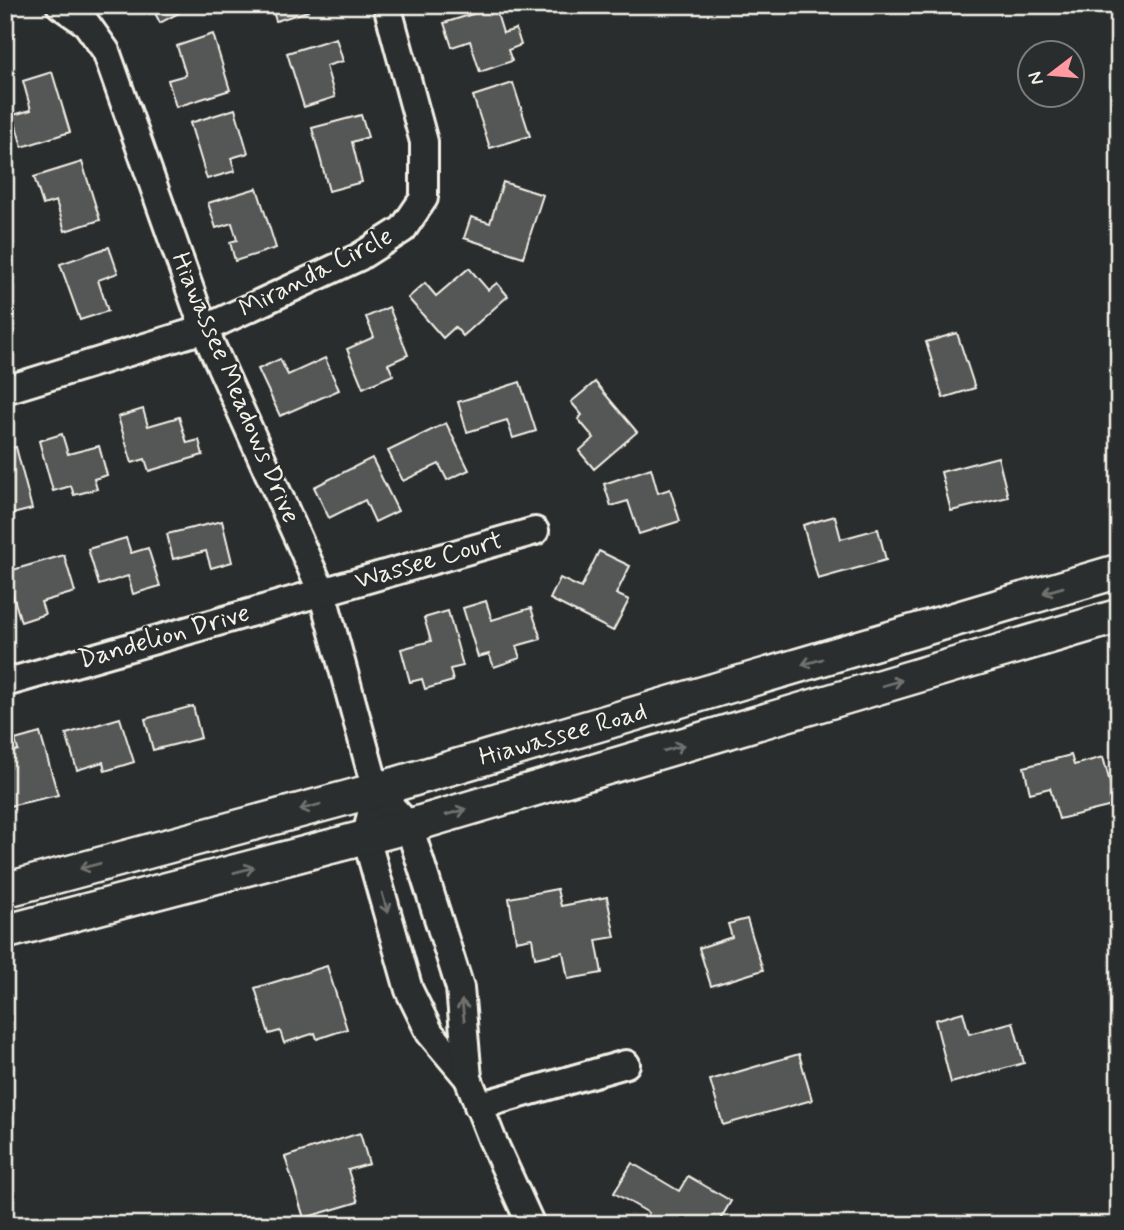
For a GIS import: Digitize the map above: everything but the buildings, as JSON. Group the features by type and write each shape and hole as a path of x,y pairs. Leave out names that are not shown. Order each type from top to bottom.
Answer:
{"street":[{"name":"Hiawassee Meadows Drive","path":"60,5 86,23 106,51 204,329 323,592 376,790"},
{"name":"Miranda Circle","path":"5,390 204,329 359,257 403,229 425,198 424,142 387,5"},
{"name":"Wassee Court","path":"323,592 535,531"},
{"name":"Hiawassee Road","path":"5,890 376,790 1119,571"},
{"name":"Dandelion Drive","path":"5,683 323,592"},
{"name":"Hiawassee Road","path":"5,932 409,826 1119,616"},
{"path":"376,790 409,826 460,988 468,1078 531,1225"},
{"path":"376,790 366,838 409,990 430,1033 468,1078"},
{"path":"478,1106 626,1064"}]}
